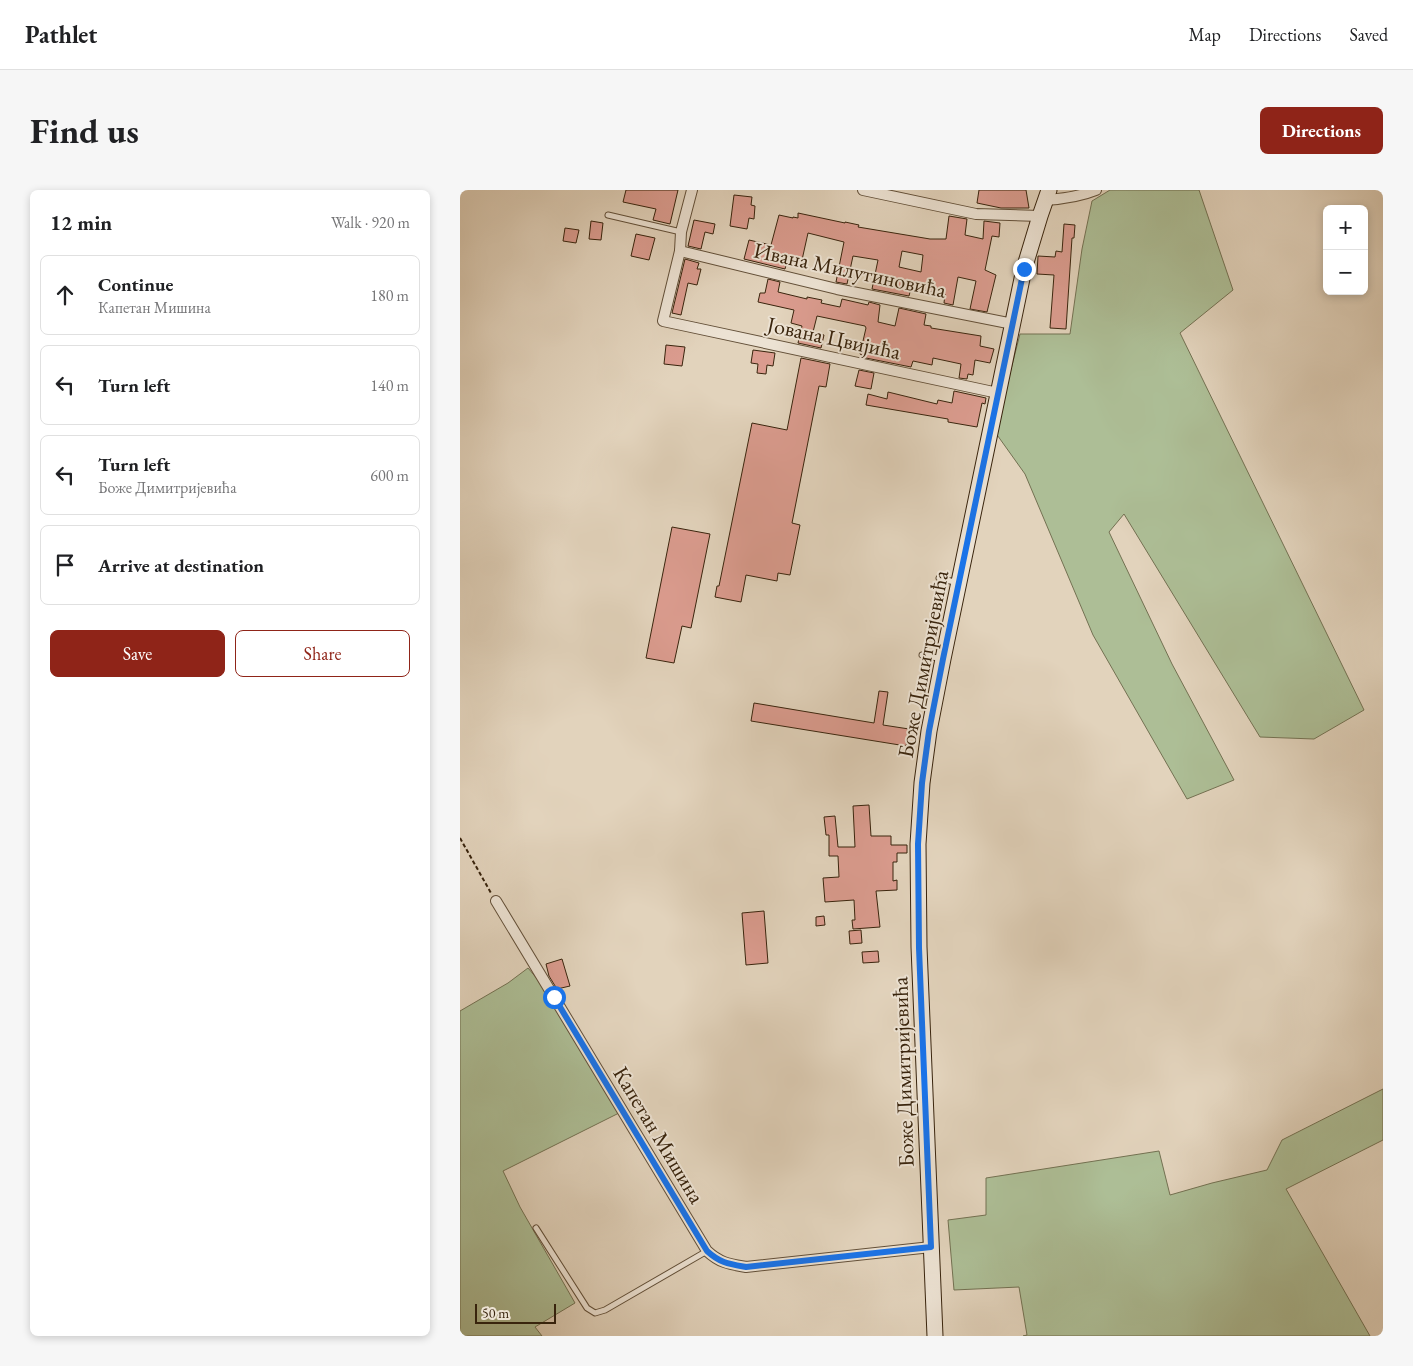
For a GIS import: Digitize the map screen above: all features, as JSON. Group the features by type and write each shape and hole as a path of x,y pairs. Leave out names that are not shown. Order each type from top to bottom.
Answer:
{"main road":[{"name":"Боже Димитријевића","path":"935,1336 919,948 918,844 925,760 943,659 1024,269 1047,195"}],"street":[{"path":"680,251 681,232 692,190"},
{"path":"863,190 976,214 1040,216"},
{"path":"1047,195 1062,200 1096,190"},
{"name":"Ивана Милутиновића","path":"680,251 837,289 1013,324"},
{"name":"Јована Цвијића","path":"680,251 663,321 998,393"},
{"name":"Капетан Мишина","path":"496,901 707,1251"},
{"path":"707,1251 724,1264 746,1267 931,1247"}],"lane":[{"path":"608,215 681,232"},
{"path":"938,578 960,583"},
{"path":"922,655 943,659"},
{"path":"536,1228 587,1308 595,1313 605,1310 707,1251"}],"path":[{"path":"460,838 496,901"}],"green space":[{"path":"1110,190 1199,190 1233,290 1180,333 1364,710 1314,739 1260,737 1124,514 1109,532 1172,664 1234,780 1187,799 1093,635 1025,474 995,432 1020,334 1070,334 1082,249 1092,201"},
{"path":"528,968 556,1001 623,1111 503,1171 520,1207 575,1303 535,1327 542,1336 460,1336 460,1011 508,983"},
{"path":"1383,1089 1383,1140 1286,1189 1370,1336 1023,1336 1027,1335 1019,1287 954,1290 948,1220 986,1215 986,1178 1159,1151 1170,1195 1267,1170 1282,1140"}],"building":[{"path":"626,190 678,190 670,224 653,220 656,209 623,202"},
{"path":"979,190 1026,190 1029,208 1001,208 977,203"},
{"path":"734,195 752,197 751,205 755,206 754,219 749,218 747,229 730,226"},
{"path":"798,213 859,225 858,227 930,239 946,239 949,216 967,219 965,235 983,239 984,221 1000,223 999,237 992,236 985,270 996,275 987,312 970,309 976,281 958,277 953,305 944,303 945,294 911,288 909,296 872,289 878,260 853,256 847,284 836,282 844,242 808,233 802,260 788,257 785,269 744,259 749,240 771,245 779,215 798,218","holes":["902,251 923,255 921,272 899,267"]},
{"path":"694,220 715,224 713,234 705,232 701,249 688,246"},
{"path":"591,221 603,223 601,240 589,239"},
{"path":"1064,224 1075,225 1074,238 1072,238 1066,329 1050,328 1054,275 1037,274 1038,256 1055,257 1056,251 1062,252"},
{"path":"565,228 579,230 576,243 563,241"},
{"path":"636,234 655,238 649,260 631,256"},
{"path":"685,259 699,263 697,269 701,269 697,285 688,283 681,315 672,313"},
{"path":"768,279 780,282 778,292 807,299 807,297 822,300 821,303 840,307 842,299 868,305 869,302 880,305 878,322 895,326 899,308 926,314 924,325 931,326 931,328 981,336 980,346 994,349 990,363 975,360 973,375 968,374 967,379 959,378 961,364 933,358 932,365 913,361 911,367 861,357 865,326 817,316 813,332 824,335 821,348 798,343 802,326 791,323 794,310 758,302 760,293 765,293"},
{"path":"666,345 685,347 682,366 664,364"},
{"path":"753,350 775,353 773,366 767,365 766,374 757,373 758,364 751,363"},
{"path":"801,358 830,364 826,387 819,386 792,523 800,525 790,575 778,573 777,581 746,575 741,602 715,597 717,586 719,586 752,423 787,430"},
{"path":"859,370 874,373 871,389 855,386"},
{"path":"954,391 986,398 985,404 982,403 977,427 948,422 948,419 866,405 868,394 887,399 888,392 937,404 938,400 952,403"},
{"path":"672,527 710,534 691,628 682,626 674,663 646,658"},
{"path":"879,691 888,692 883,725 909,729 906,746 751,721 754,703 874,723"},
{"path":"869,805 871,836 891,836 891,845 907,845 907,853 897,853 897,862 893,862 893,881 897,880 897,890 876,891 880,927 853,929 852,920 855,920 854,900 825,902 823,878 839,877 838,856 829,856 829,835 826,835 824,817 835,816 838,847 855,847 853,806"},
{"path":"764,911 768,963 746,965 742,913"},
{"path":"824,916 825,925 816,926 816,917"},
{"path":"861,930 862,943 850,944 849,931"},
{"path":"878,951 879,962 863,963 862,952"},
{"path":"562,959 570,986 557,989 549,976 546,964"}],"route":[{"path":"554,997 707,1251 724,1264 746,1267 931,1247 919,948 918,844 922,783 929,731 943,659 1024,269"}]}
